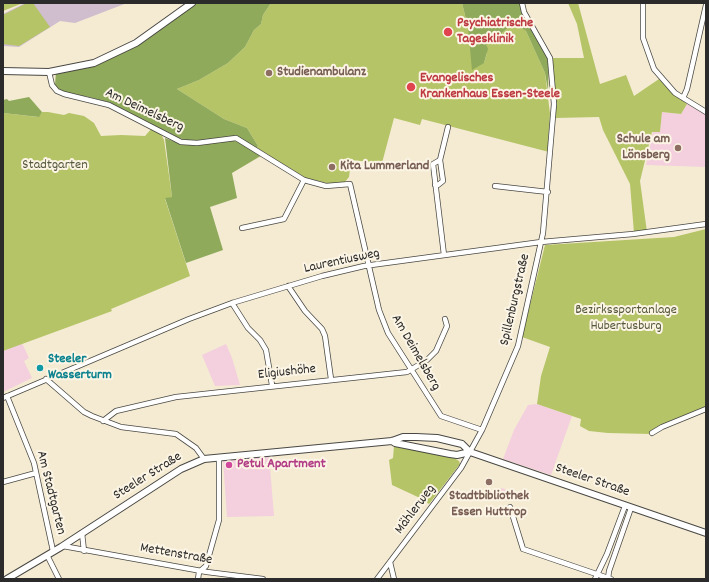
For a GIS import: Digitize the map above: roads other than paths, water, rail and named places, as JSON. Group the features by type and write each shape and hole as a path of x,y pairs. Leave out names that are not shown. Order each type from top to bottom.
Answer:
{"main road":[{"path":"3,71 49,72 81,66 115,54 136,43 192,3"},
{"name":"Steeler Straße","path":"6,579 63,546 181,469 204,459 392,441 403,437 433,437 462,444 470,452 706,533"},
{"name":"Steeler Straße","path":"392,441 395,443 450,454 458,455 470,452"}],"street":[{"name":"Spillenburgstraße","path":"470,452 482,430 518,346 533,285 548,192 554,104 550,58 524,12 522,3"},
{"path":"643,3 643,38 649,58 664,82 683,98 706,112"},
{"path":"683,98 688,89 706,5"},
{"name":"Am Deimelsberg","path":"49,72 52,85 64,94 109,105 181,142 197,143 236,138 280,163 304,180 326,186 350,184 384,326 411,371 441,416 482,430"},
{"path":"435,186 442,181 440,160 448,127"},
{"path":"440,160 433,164 444,255"},
{"path":"242,228 284,219 304,180"},
{"path":"496,186 548,192"},
{"name":"Laurentiusweg","path":"5,397 189,319 232,303 322,276 369,266 444,255 541,242 633,234 706,224"},
{"path":"288,286 326,336 331,379"},
{"path":"232,303 248,328 260,340 266,350 272,385"},
{"name":"Eligiushöhe","path":"103,421 116,412 160,400 203,393 411,371 427,360 436,351 447,326 445,319"},
{"path":"46,379 84,412 103,421 125,428 165,431 176,434 196,448 204,459"},
{"name":"Am Stadtgarten","path":"5,397 36,473 53,551"},
{"path":"652,433 662,427 706,409"},
{"name":"Mählerweg","path":"377,579 461,468 470,452"},
{"path":"198,579 201,570 206,566 219,520 219,458"},
{"path":"3,482 36,473"},
{"path":"510,507 523,550 596,577 609,579 609,571 628,507"},
{"path":"596,577 628,507"},
{"path":"82,533 84,551"},
{"name":"Mettenstraße","path":"63,546 235,577 263,579"},
{"path":"47,555 59,579"},
{"path":"390,562 394,571 394,579"}],"place":[{"name":"Psychiatrische Tagesklinik","path":"448,32"},
{"name":"Studienambulanz","path":"269,73"},
{"name":"Evangelisches Krankenhaus Essen-Steele","path":"411,87"},
{"name":"Schule am Lönsberg","path":"678,148"},
{"name":"Kita Lummerland","path":"332,167"},
{"name":"Steeler Wasserturm","path":"40,368"},
{"name":"Petul Apartment","path":"229,465"},
{"name":"Stadtbibliothek Essen Huttrop","path":"489,482"}],"park label":[{"name":"Stadtgarten","path":"55,166"},
{"name":"Bezirkssportanlage Hubertusburg","path":"626,320"}]}
